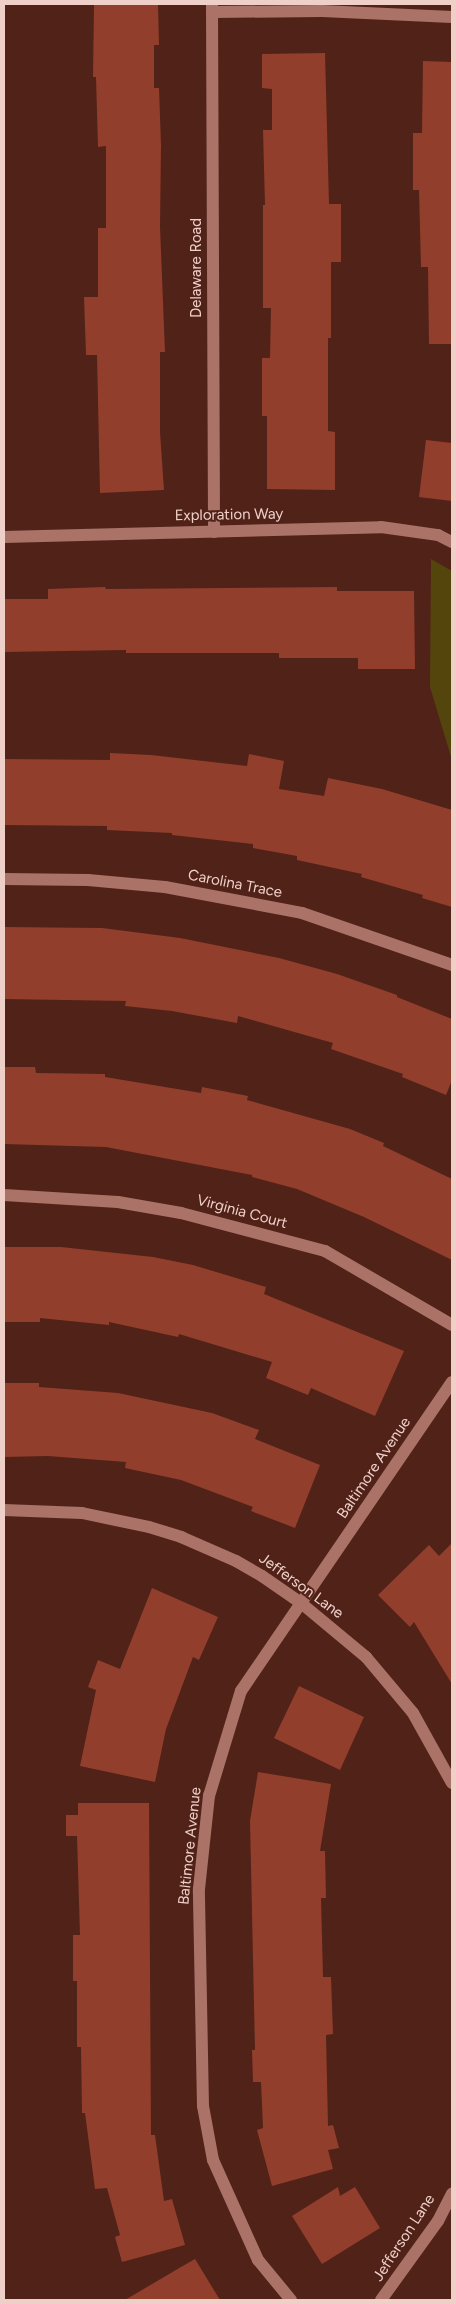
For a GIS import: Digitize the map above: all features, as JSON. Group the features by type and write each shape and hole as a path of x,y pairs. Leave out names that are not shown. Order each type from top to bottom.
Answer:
{"street":[{"path":"212,8 322,10 452,17"},
{"name":"Delaware Road","path":"212,8 214,532"},
{"name":"Exploration Way","path":"4,537 381,528 438,535 452,542"},
{"name":"Carolina Trace","path":"4,879 88,880 165,887 302,913 452,964"},
{"name":"Virginia Court","path":"4,1195 118,1202 181,1213 325,1251 452,1325"},
{"name":"Baltimore Avenue","path":"291,2300 258,2260 213,2160 203,2106 199,1889 208,1796 241,1691 452,1382"},
{"name":"Jefferson Lane","path":"4,1510 82,1513 181,1537 236,1561 262,1576 301,1603 366,1658 391,1685 430,1740 452,1783"},
{"name":"Jefferson Lane","path":"381,2300 438,2221 452,2193"}],"shaded area":[{"path":"431,559 452,571 452,760 430,687"}],"building":[{"path":"94,4 158,4 159,45 154,45 154,88 159,88 161,145 160,227 165,352 160,352 160,432 164,490 100,493 97,355 86,355 84,297 98,297 98,228 106,228 106,146 98,147 96,77 93,77"},
{"path":"325,53 329,204 341,204 341,262 331,262 331,338 328,338 328,431 335,432 335,490 267,489 267,416 262,416 262,358 270,358 271,308 263,308 263,205 265,205 263,130 272,130 272,89 262,88 262,54"},
{"path":"423,61 452,62 452,344 429,344 428,267 421,267 419,190 413,190 413,133 422,133"},
{"path":"426,440 452,443 452,501 419,497"},
{"path":"105,587 106,589 337,587 337,591 414,591 415,669 358,669 358,658 279,658 279,653 126,653 126,650 4,652 4,599 48,599 48,589"},
{"path":"110,753 151,755 247,766 249,754 284,761 279,789 324,796 328,778 382,789 452,810 452,907 422,898 423,895 361,877 362,874 297,860 297,856 253,848 253,844 172,835 172,833 107,830 107,826 4,825 4,759 110,760"},
{"path":"4,927 102,928 180,938 279,958 337,974 397,995 397,997 452,1019 452,1080 446,1095 402,1077 403,1074 331,1049 333,1043 238,1016 237,1023 172,1011 125,1006 126,1001 4,999"},
{"path":"4,1067 35,1067 36,1073 105,1074 105,1077 201,1093 202,1087 248,1096 247,1100 350,1129 384,1143 383,1146 452,1179 452,1260 364,1217 297,1189 252,1177 252,1175 106,1147 4,1144"},
{"path":"4,1247 61,1247 153,1257 193,1265 266,1287 264,1294 404,1351 375,1416 311,1388 308,1395 266,1378 272,1362 179,1334 178,1337 109,1322 109,1325 40,1318 40,1322 4,1322"},
{"path":"4,1383 39,1383 39,1387 118,1393 212,1413 259,1430 255,1439 320,1465 295,1528 251,1511 253,1507 181,1480 125,1468 126,1462 48,1456 4,1457"},
{"path":"452,1543 452,1684 414,1622 410,1627 378,1595 429,1545 439,1556"},
{"path":"152,1588 218,1617 199,1660 193,1657 166,1729 155,1782 80,1766 96,1690 88,1687 98,1660 120,1669"},
{"path":"299,1686 364,1717 340,1770 274,1738"},
{"path":"258,1772 331,1784 320,1851 325,1851 326,1898 321,1898 323,1977 331,1977 333,2034 326,2035 328,2126 333,2125 339,2148 328,2150 333,2169 272,2186 257,2130 263,2128 261,2082 253,2082 252,2050 255,2050 250,1821"},
{"path":"78,1803 149,1803 151,2135 155,2135 164,2201 172,2199 185,2245 122,2262 115,2237 120,2235 107,2188 95,2189 85,2113 82,2113 81,2047 77,2047 77,1981 73,1981 73,1935 80,1935 77,1836 66,1836 66,1815 78,1815"},
{"path":"338,2187 340,2196 355,2187 380,2228 322,2264 292,2216"},
{"path":"195,2259 220,2300 125,2300 181,2267"}]}
